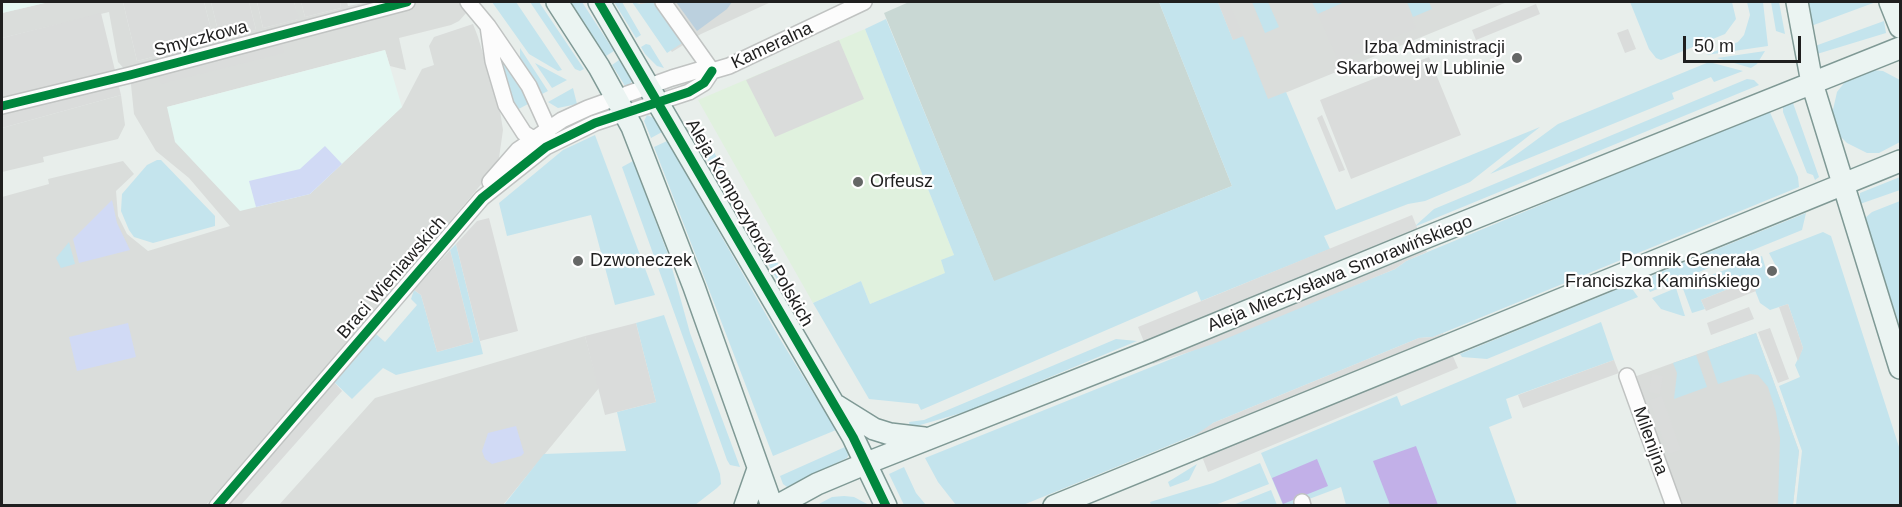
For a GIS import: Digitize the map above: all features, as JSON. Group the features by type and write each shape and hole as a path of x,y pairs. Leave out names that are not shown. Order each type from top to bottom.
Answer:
{"main road":[{"path":"557,2 621,106 679,246 772,506"},
{"name":"Aleja Kompozytorów Polskich","path":"599,2 655,94 835,405 867,463 886,506"},
{"path":"1797,2 1812,83 1900,368"},
{"path":"1894,4 1900,27"},
{"name":"Aleja Mieczysława Smorawińskiego","path":"777,506 817,484 927,438 1148,352 1422,239 1900,48"},
{"path":"1054,506 1900,161"},
{"path":"835,405 874,429 890,434 927,438"},
{"path":"745,506 758,469"}],"street":[{"name":"Smyczkowa","path":"2,106 407,2"},
{"path":"468,2 488,26 529,86 548,128 546,147 531,139 512,117 500,88 488,26"},
{"path":"663,2 712,71"},
{"name":"Kameralna","path":"621,106 655,94 689,93 704,83 712,71 748,57 864,2"},
{"name":"Braci Wieniawskich","path":"482,198 491,181 508,160 531,139 548,128 621,106"},
{"name":"Braci Wieniawskich","path":"217,506 482,198 546,147 595,123 621,106"},
{"name":"Milenijna","path":"1627,376 1674,506"}],"shaded area":[{"path":"2,2 49,2 2,13"},
{"path":"49,2 123,2 137,61 214,41 204,2 211,2 220,39 256,30 249,2 257,2 263,28 298,19 294,2 301,2 305,17 341,8 340,2 347,2 348,6 369,2 460,2 468,11 459,21 399,38 406,70 390,66 385,50 167,107 310,194 402,107 422,69 434,65 429,46 434,37 473,24 478,37 500,111 503,130 499,158 489,175 348,343 206,505 2,506 2,197 49,184 48,179 123,161 134,174 116,191 118,216 127,234 148,251 230,226 189,178 156,151 134,114 130,75 118,62 109,12 2,38 2,13"},
{"path":"123,2 204,2 214,41 137,61"},
{"path":"211,2 249,2 256,30 220,39"},
{"path":"257,2 294,2 299,19 263,28"},
{"path":"301,2 340,2 341,8 305,17"},
{"path":"492,2 516,2 562,70 558,71 529,54"},
{"path":"530,2 539,2 584,69 580,71 575,69"},
{"path":"571,2 582,2 614,51 606,56"},
{"path":"614,2 622,2 641,35 636,38"},
{"path":"632,2 641,4 653,2 682,43 667,53"},
{"path":"639,2 771,2 701,34 672,52"},
{"path":"676,2 732,2 727,9 697,31"},
{"path":"909,2 1159,2 1232,186 994,282 884,13"},
{"path":"1159,2 1218,2 1233,40 1243,36 1268,99 1286,92 1336,210 1540,127 1470,182 1425,201 1408,204 1324,236 1330,249 1201,301 1197,291 921,410 918,404 869,399 813,303 861,281 870,304 945,273 941,260 954,255 865,29 886,19 994,281 1232,186"},
{"path":"1218,2 1507,2 1258,104"},
{"path":"1218,2 1229,2 1243,36 1233,40"},
{"path":"1252,2 1268,2 1279,27 1265,33"},
{"path":"1312,2 1345,2 1318,14"},
{"path":"1345,2 1404,2 1416,28 1339,62 1318,14"},
{"path":"1407,2 1429,2 1432,9 1413,17"},
{"path":"1630,2 1732,2 1736,19 1725,34 1661,60 1656,58 1649,49"},
{"path":"1747,2 1763,2 1768,46 1706,55 1738,42 1744,35 1750,15"},
{"path":"1771,2 1779,2 1785,34 1776,31"},
{"path":"1807,2 1876,2 1811,26"},
{"path":"1536,4 1540,14 1476,40 1472,30"},
{"path":"101,13 121,95 2,128 2,38"},
{"path":"1884,21 1886,33 1817,54 1815,46"},
{"path":"865,29 954,255 946,273 870,304 861,281 813,303 698,100"},
{"path":"1628,29 1636,49 1625,53 1617,33"},
{"path":"839,40 864,99 775,137 746,80"},
{"path":"281,41 284,53 161,84 158,74"},
{"path":"646,44 650,45 664,68 657,66 645,54 641,47"},
{"path":"520,48 548,91 542,94 520,60"},
{"path":"385,50 402,107 310,194 240,211 175,142 167,107"},
{"path":"1765,51 1757,64 1751,68 1717,58"},
{"path":"498,57 502,57 526,96 528,104 513,112"},
{"path":"1429,57 1461,135 1351,179 1320,100"},
{"path":"619,60 632,81 628,87 625,86 612,65"},
{"path":"1709,62 1743,71 1714,82 1711,77 1672,93 1674,99 1490,174 1558,124"},
{"path":"535,63 567,80 552,88"},
{"path":"1872,70 1883,71 1900,80 1900,142 1879,153 1867,153 1847,143 1838,134 1832,114 1837,92 1844,83 1850,78"},
{"path":"1747,79 1754,80 1759,85 1414,227 1434,209"},
{"path":"573,88 577,104 558,108 548,102"},
{"path":"121,95 125,125 118,139 43,157 44,162 2,172 2,128"},
{"path":"1790,101 1793,103 1819,177 1815,180 1813,175 1807,173 1783,112 1783,104"},
{"path":"1769,110 1798,177 1799,187 1433,337 1419,338 1213,423 1202,432 1023,505 956,505 938,482 925,458 1395,269 1406,261"},
{"path":"647,115 654,118 662,132 651,138 644,121"},
{"path":"1322,115 1345,170 1339,172 1317,118"},
{"path":"698,126 801,304 799,305 782,288 690,130"},
{"path":"595,135 655,295 615,305 591,215 507,236 499,203 563,150"},
{"path":"667,141 780,339 836,430 773,456 654,147"},
{"path":"325,146 342,164 310,194 256,207 249,181 300,169"},
{"path":"161,160 215,216 215,226 153,243 134,237 121,211 122,194 147,165"},
{"path":"633,161 669,257 690,333 740,467 730,465 727,460 622,167"},
{"path":"1900,177 1900,190 1860,204 1860,193"},
{"path":"112,200 117,223 130,250 79,263 73,239"},
{"path":"1900,201 1900,327 1865,218 1872,212"},
{"path":"1806,213 1802,230 1650,292 1647,286 1653,275"},
{"path":"489,218 518,331 480,341 456,244 477,221"},
{"path":"1823,232 1831,236 1900,450 1900,505 1796,505 1802,451 1779,386 1800,377 1795,365 1803,348 1788,304 1770,310 1760,303 1751,280 1701,300 1705,309 1692,313 1682,286 1762,256 1769,279 1780,274 1769,253"},
{"path":"69,242 75,264 61,268 56,258"},
{"path":"456,244 483,354 396,375 383,368 352,399 334,382 376,334 385,342 417,305 411,299 414,290 421,295 437,352 473,342 450,250"},
{"path":"450,250 473,342 437,352 421,295 414,290"},
{"path":"1751,280 1756,291 1706,311 1701,300"},
{"path":"1623,287 1633,290 1638,297 1487,359 1462,357 1460,354"},
{"path":"1676,288 1685,316 1661,309 1652,298"},
{"path":"1788,304 1803,348 1798,361 1779,307"},
{"path":"1749,307 1754,319 1711,335 1707,323"},
{"path":"664,315 720,474 721,484 695,505 503,506 544,454 626,451 617,412 656,402 636,323"},
{"path":"1601,322 1614,360 1506,399 1512,418 1489,427 1517,505 1346,505 1341,487 1293,505 1283,505 1261,453 1397,396 1401,406"},
{"path":"128,323 136,357 77,371 69,337"},
{"path":"636,323 656,402 605,415 585,336"},
{"path":"1770,328 1789,379 1778,383 1758,332"},
{"path":"1756,333 1799,451 1793,505 1679,505 1634,377"},
{"path":"1756,333 1799,451 1793,505 1778,505 1780,438 1776,412 1768,387 1758,375 1750,374 1718,384 1707,351"},
{"path":"585,336 599,388 503,505 278,506 375,398"},
{"path":"1116,339 1137,341 968,411 910,428 909,422 924,420"},
{"path":"1696,355 1707,387 1674,399 1677,373 1673,363"},
{"path":"1614,360 1619,373 1523,408 1518,395"},
{"path":"1652,374 1663,376 1660,394 1649,392"},
{"path":"334,382 342,391 241,505 226,506"},
{"path":"1662,396 1681,450 1668,454 1649,400"},
{"path":"516,426 524,453 521,456 492,464 485,459 482,451 488,433"},
{"path":"1416,446 1438,505 1390,505 1373,461"},
{"path":"845,447 849,454 847,458 787,487 783,484 780,476"},
{"path":"1317,459 1328,486 1283,504 1272,478"},
{"path":"1260,463 1269,484 1215,505 1151,505 1150,502 1213,483"},
{"path":"1197,464 1189,480 1170,487 1168,482"},
{"path":"904,467 916,493 926,505 904,505 889,474"},
{"path":"1271,490 1277,505 1233,505"},
{"path":"832,497 854,497 869,505 817,505"}],"pier":[{"path":"1412,215 1427,252 1406,261 1395,269 1213,344 1153,364 1138,327"},
{"path":"1443,333 1458,368 1208,472 1194,436 1213,423 1419,338 1433,337"}],"cycle path":[{"path":"2,106 130,75 407,2"},
{"path":"599,2 853,437 886,506"},
{"path":"217,506 482,198 546,147 595,123 689,92 704,83 712,71"}],"place":[{"name":"Izba Administracji Skarbowej w Lublinie","path":"1517,58"},
{"name":"Orfeusz","path":"858,182"},
{"name":"Dzwoneczek","path":"578,261"},
{"name":"Pomnik Generała Franciszka Kamińskiego","path":"1772,271"}]}
